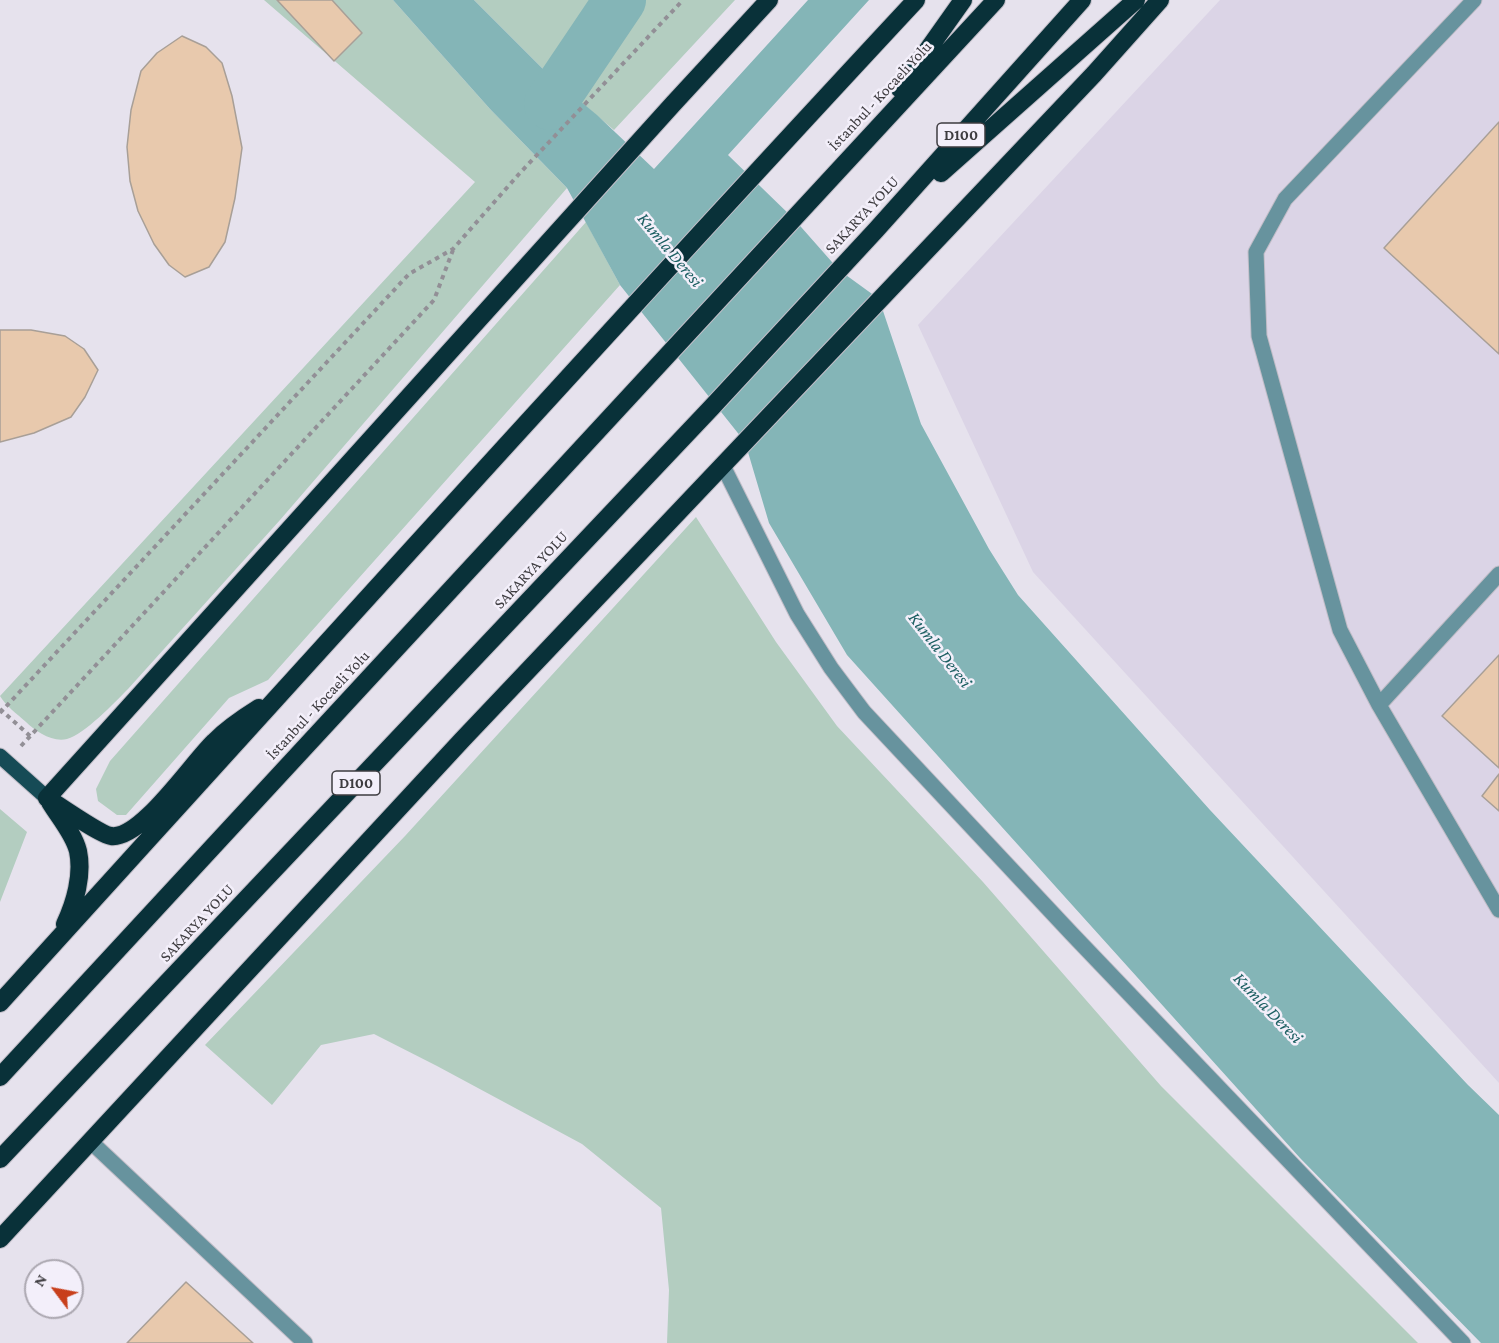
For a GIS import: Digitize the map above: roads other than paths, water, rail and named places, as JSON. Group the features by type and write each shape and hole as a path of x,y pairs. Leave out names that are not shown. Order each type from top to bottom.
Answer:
{"highway":[{"path":"47,798 769,0"},
{"path":"0,1003 274,699 750,178 916,0"},
{"path":"860,147 963,0"},
{"name":"İstanbul - Kocaeli Yolu","path":"0,1077 996,0"},
{"name":"SAKARYA YOLU","path":"0,1159 712,407 876,230 1082,0"},
{"path":"876,230 1136,0"},
{"path":"0,1239 462,740 1094,74 1160,0"},
{"path":"47,798 110,837 127,834 142,824 214,742 238,721 274,699"},
{"path":"47,798 78,851 78,884 72,908 57,940"}],"main road":[{"path":"3,758 47,798"}],"street":[{"path":"1474,0 1285,199 1256,252 1259,336 1340,630 1378,705 1499,910"},
{"path":"723,466 798,614 831,668 864,712 1071,933 1463,1343"},
{"path":"1378,705 1499,574"},
{"path":"90,1141 305,1343"}],"water":[{"name":"Kumla Deresi","path":"393,0 474,0 551,77 597,115 654,169 808,0 869,0 728,155 794,219 839,270 879,299 921,424 989,549 1018,595 1210,810 1468,1085 1499,1115 1499,1343 1481,1343 1300,1158 847,655 769,523 745,442 620,285 567,188 490,109"}],"waterway":[{"path":"550,104 620,0"}]}
